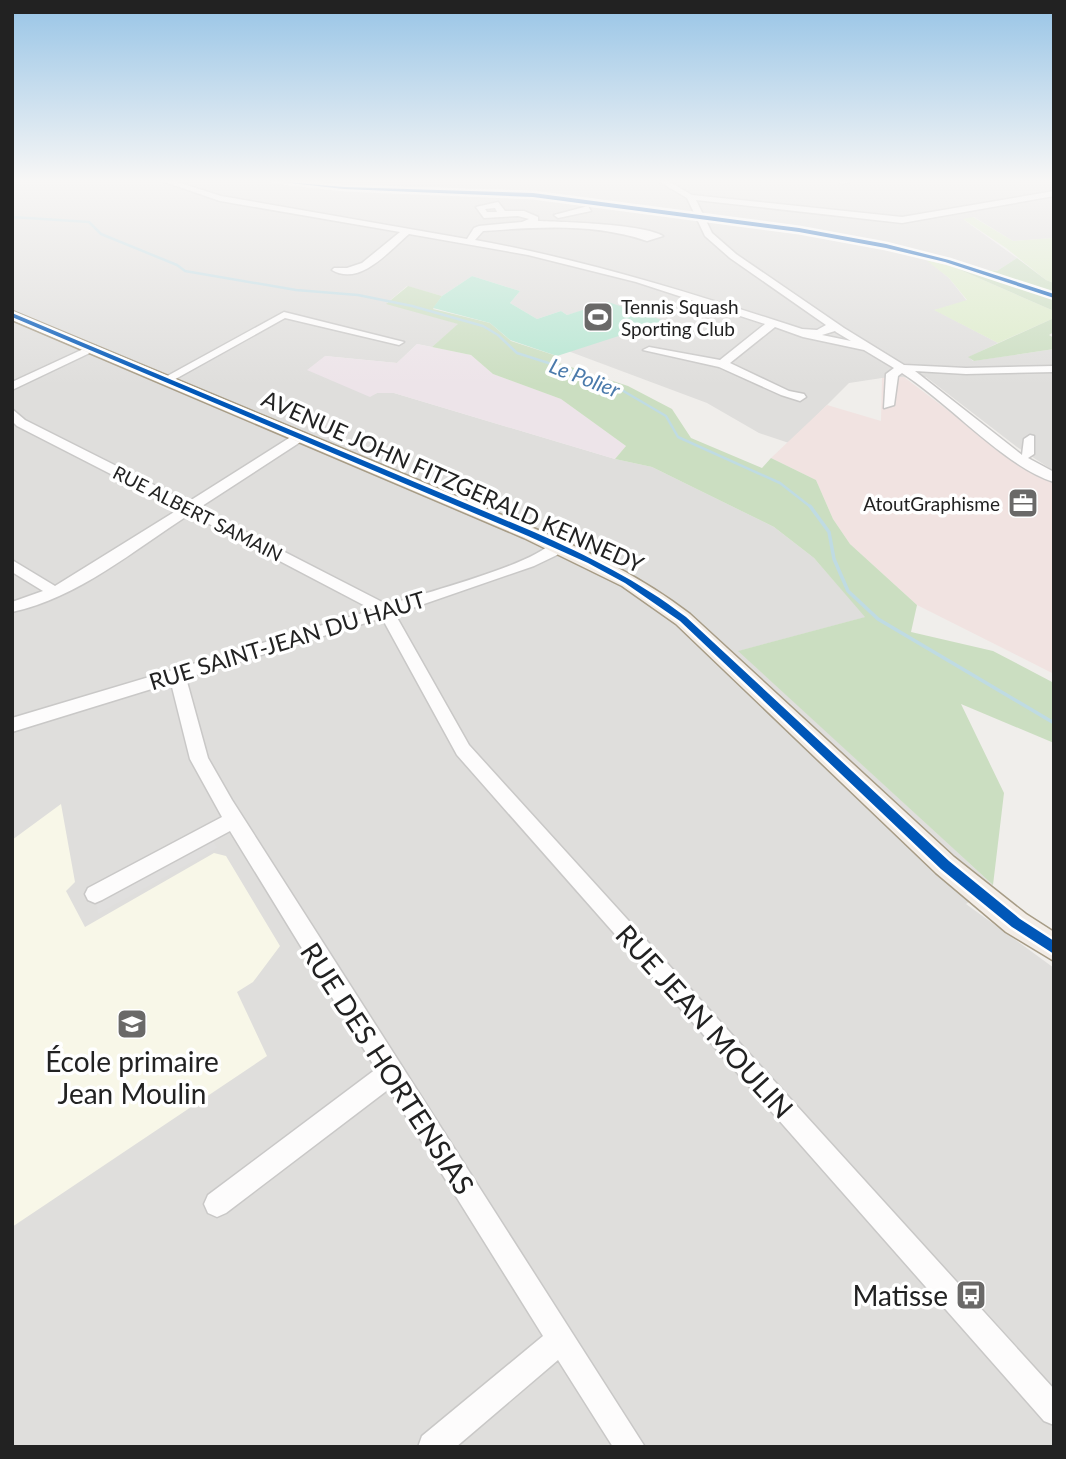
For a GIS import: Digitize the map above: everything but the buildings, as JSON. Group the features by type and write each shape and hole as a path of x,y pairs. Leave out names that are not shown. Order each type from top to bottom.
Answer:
{"main road":[{"name":"AVENUE JOHN FITZGERALD KENNEDY","path":"12,314 557,545 650,592 675,612 946,865 1016,923 1054,948"}],"street":[{"path":"337,270 360,270 385,249"},
{"path":"515,249 611,272 772,324 871,349"},
{"path":"727,249 850,337 927,384 1054,478"},
{"path":"166,380 284,315 399,342"},
{"path":"722,364 772,324"},
{"path":"815,335 831,329 831,324"},
{"path":"815,335 849,341 850,337"},
{"path":"12,387 92,348"},
{"path":"649,351 722,364 785,393 800,397"},
{"path":"888,405 892,374 902,368 966,371 1054,369"},
{"name":"RUE ALBERT SAMAIN","path":"12,414 21,423 368,599 386,611"},
{"path":"12,607 53,594 300,436"},
{"path":"1023,455 1030,439"},
{"path":"1023,455 1054,465"},
{"name":"RUE SAINT-JEAN DU HAUT","path":"12,725 386,611 529,564 551,552 557,545"},
{"path":"12,565 47,586 53,594"},
{"name":"RUE JEAN MOULIN","path":"386,611 463,750 1054,1411"},
{"name":"RUE DES HORTENSIAS","path":"177,675 199,760 234,820 294,920 630,1447"},
{"path":"95,894 234,820"},
{"path":"216,1204 392,1072"},
{"path":"433,1447 562,1339"}],"shaded area":[{"path":"12,249 1005,249 1017,258 997,271 951,266 927,260 949,278 967,301 935,310 998,343 969,357 973,361 1054,349 1054,471 1017,447 926,377 882,378 849,383 789,443 759,433 707,403 568,351 664,321 599,303 592,308 567,315 561,311 537,319 510,303 520,291 472,276 442,296 407,286 387,303 459,324 432,347 417,344 397,363 325,356 370,396 377,393 394,393 615,459 652,467 774,527 814,558 866,617 739,651 993,885 966,904 1054,968 1054,1447 12,1447"},
{"path":"417,344 471,355 493,374 561,399 626,446 615,459 394,393 377,393 370,397 307,370 325,356 397,363"},
{"path":"904,377 1004,453 1054,484 1054,674 917,605 850,544 833,519 816,480 771,458 827,405 881,421 882,378"},
{"name":"École primaire Jean Moulin","path":"61,804 75,882 66,891 85,927 214,853 226,856 280,946 253,982 237,992 267,1056 12,1227 12,840"},
{"path":"210,833 217,848 98,914 95,894"}],"green space":[{"path":"1007,249 1054,249 1054,283 1046,280"},
{"path":"1017,258 1054,283 1054,311 951,266 997,271"},
{"path":"926,260 951,266 1054,311 1054,318 998,343 934,310 967,300 949,278"},
{"name":"Tennis Squash Sporting Club","path":"472,276 520,291 510,303 537,319 561,311 567,315 608,302 665,321 557,356 510,340 490,323 433,308 442,296"},
{"path":"408,286 442,296 433,309 490,323 511,341 557,356 553,361 628,386 672,409 691,438 762,468 771,458 816,480 833,519 850,544 917,605 911,632 993,651 1054,683 1054,743 961,704 1004,793 993,885 738,651 865,617 814,558 774,527 652,467 615,459 626,446 561,399 493,374 471,355 432,347 458,324 386,304"},
{"path":"1054,318 1054,332 1049,335 1054,338 1054,349 974,361 968,357"}],"waterway":[{"name":"Le Polier","path":"138,249 185,271 296,290 358,295 412,306 483,326 498,335 517,353 608,382 666,416 678,437 780,483 811,507"},
{"name":"Le Polier","path":"811,507 829,532 834,559 848,591 878,619 1054,723"}],"cycle path":[{"path":"899,249 947,261 1054,296"},
{"path":"12,315 531,534 591,561 647,592 683,619 945,865 1016,923 1054,948"}],"place":[{"name":"Tennis Squash Sporting Club","path":"598,317"},
{"name":"AtoutGraphisme","path":"1023,503"},
{"name":"École primaire Jean Moulin","path":"132,1024"},
{"name":"Matisse","path":"971,1295"}]}
